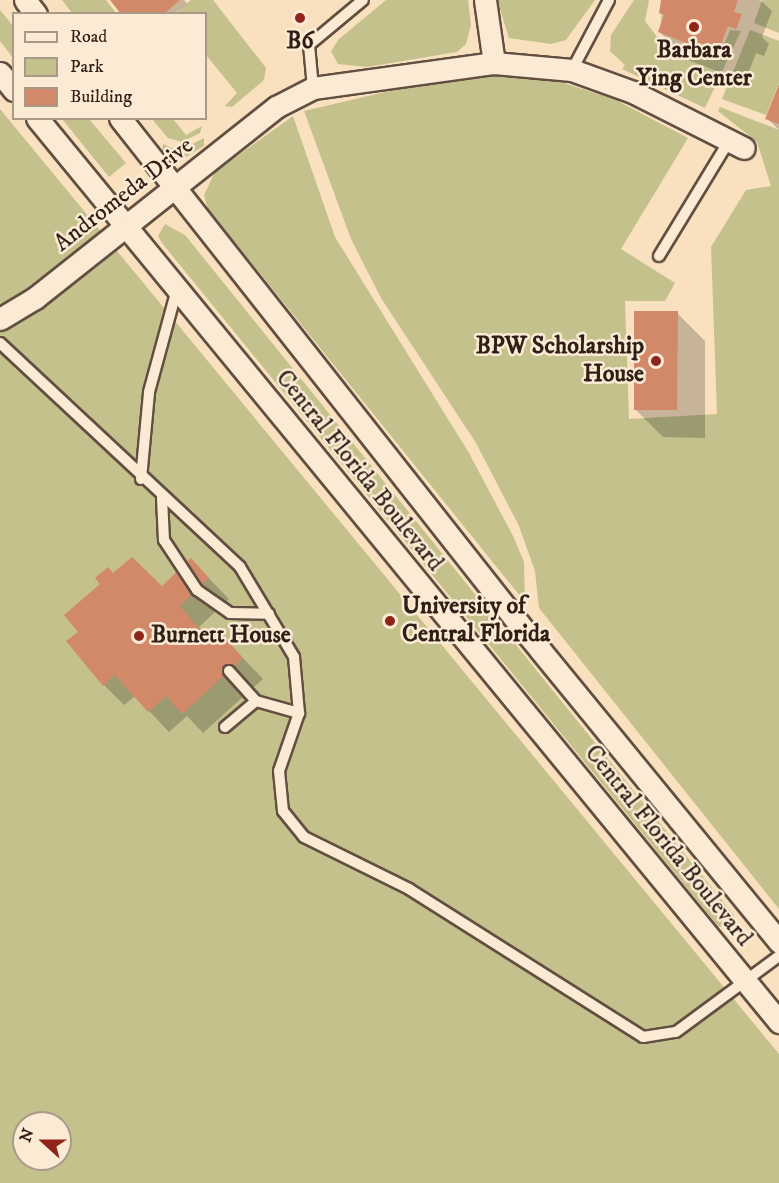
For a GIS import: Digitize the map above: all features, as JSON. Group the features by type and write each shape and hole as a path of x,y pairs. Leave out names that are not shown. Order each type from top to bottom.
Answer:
{"street":[{"path":"25,0 34,12"},
{"path":"485,0 494,63"},
{"name":"Andromeda Drive","path":"0,319 176,188 276,107 313,88 494,63 572,70 633,92 736,144"},
{"path":"0,73 12,88"},
{"name":"Central Florida Boulevard","path":"39,120 779,1022"},
{"name":"Central Florida Boulevard","path":"122,120 519,624 779,942"}],"lane":[{"path":"313,88 309,45 363,0"},
{"path":"572,70 609,0"},
{"path":"659,256 736,144"},
{"path":"141,479 149,392 177,289"},
{"path":"0,343 141,479 240,567 269,614 294,657 299,713 279,771 283,811 304,837 332,854 409,890 643,1037 676,1032 779,956"},
{"path":"162,498 164,540 197,590 230,614 269,614"},
{"path":"229,671 256,701 299,713"},
{"path":"225,727 256,701"}],"green space":[{"path":"62,0 106,0 115,12 71,12"},
{"path":"191,0 213,0 266,68 264,80 232,107 225,106 237,93 207,56 207,12 177,12"},
{"path":"386,0 468,0 471,25 466,44 457,52 367,67 338,64 331,51 339,39"},
{"path":"497,0 595,0 566,40 551,44 509,38"},
{"path":"634,0 649,0 645,21 657,37 710,58 718,60 730,30 741,31 705,108 622,69 625,65 610,51 611,35"},
{"path":"762,0 779,0 779,33 754,23"},
{"path":"0,10 12,25 12,57 0,41"},
{"path":"750,30 779,41 779,83 766,115 722,99"},
{"path":"526,71 614,99 688,138 621,249 675,283 665,301 625,301 629,419 717,414 711,247 746,190 771,186 757,142 718,111 720,107 779,130 779,909 539,608 535,571 519,526 476,443 381,298 351,239 304,111 394,90"},
{"path":"0,109 779,1054 779,1183 0,1183"},
{"path":"293,116 335,237 469,453 513,536 524,562 525,602 208,209 204,195 215,172"},
{"path":"63,120 90,120 126,163 109,177"},
{"path":"153,120 174,120 186,135 202,126 200,133 182,142 168,138"},
{"path":"204,138 204,146 186,157 162,151 163,144 179,151"},
{"path":"165,224 185,235 734,915 734,930 718,926 162,243 158,236"}],"building":[{"path":"110,0 180,0 166,12 119,12"},
{"name":"Barbara Ying Center","path":"661,0 738,0 734,12 742,14 736,29 728,26 717,55 658,32 664,15 659,13"},
{"path":"779,84 779,124 765,119"},
{"name":"BPW Scholarship House","path":"634,311 678,311 677,410 634,410"},
{"name":"Burnett House","path":"132,557 162,586 191,558 209,578 180,606 209,640 219,631 243,658 182,714 166,696 148,712 115,675 103,686 66,641 78,632 64,615 100,584 95,578 108,567 113,573"}],"place":[{"name":"B6","path":"300,18"},
{"name":"Barbara Ying Center","path":"694,27"},
{"name":"BPW Scholarship House","path":"656,361"},
{"name":"University of Central Florida","path":"390,621"},
{"name":"Burnett House","path":"139,636"}]}
